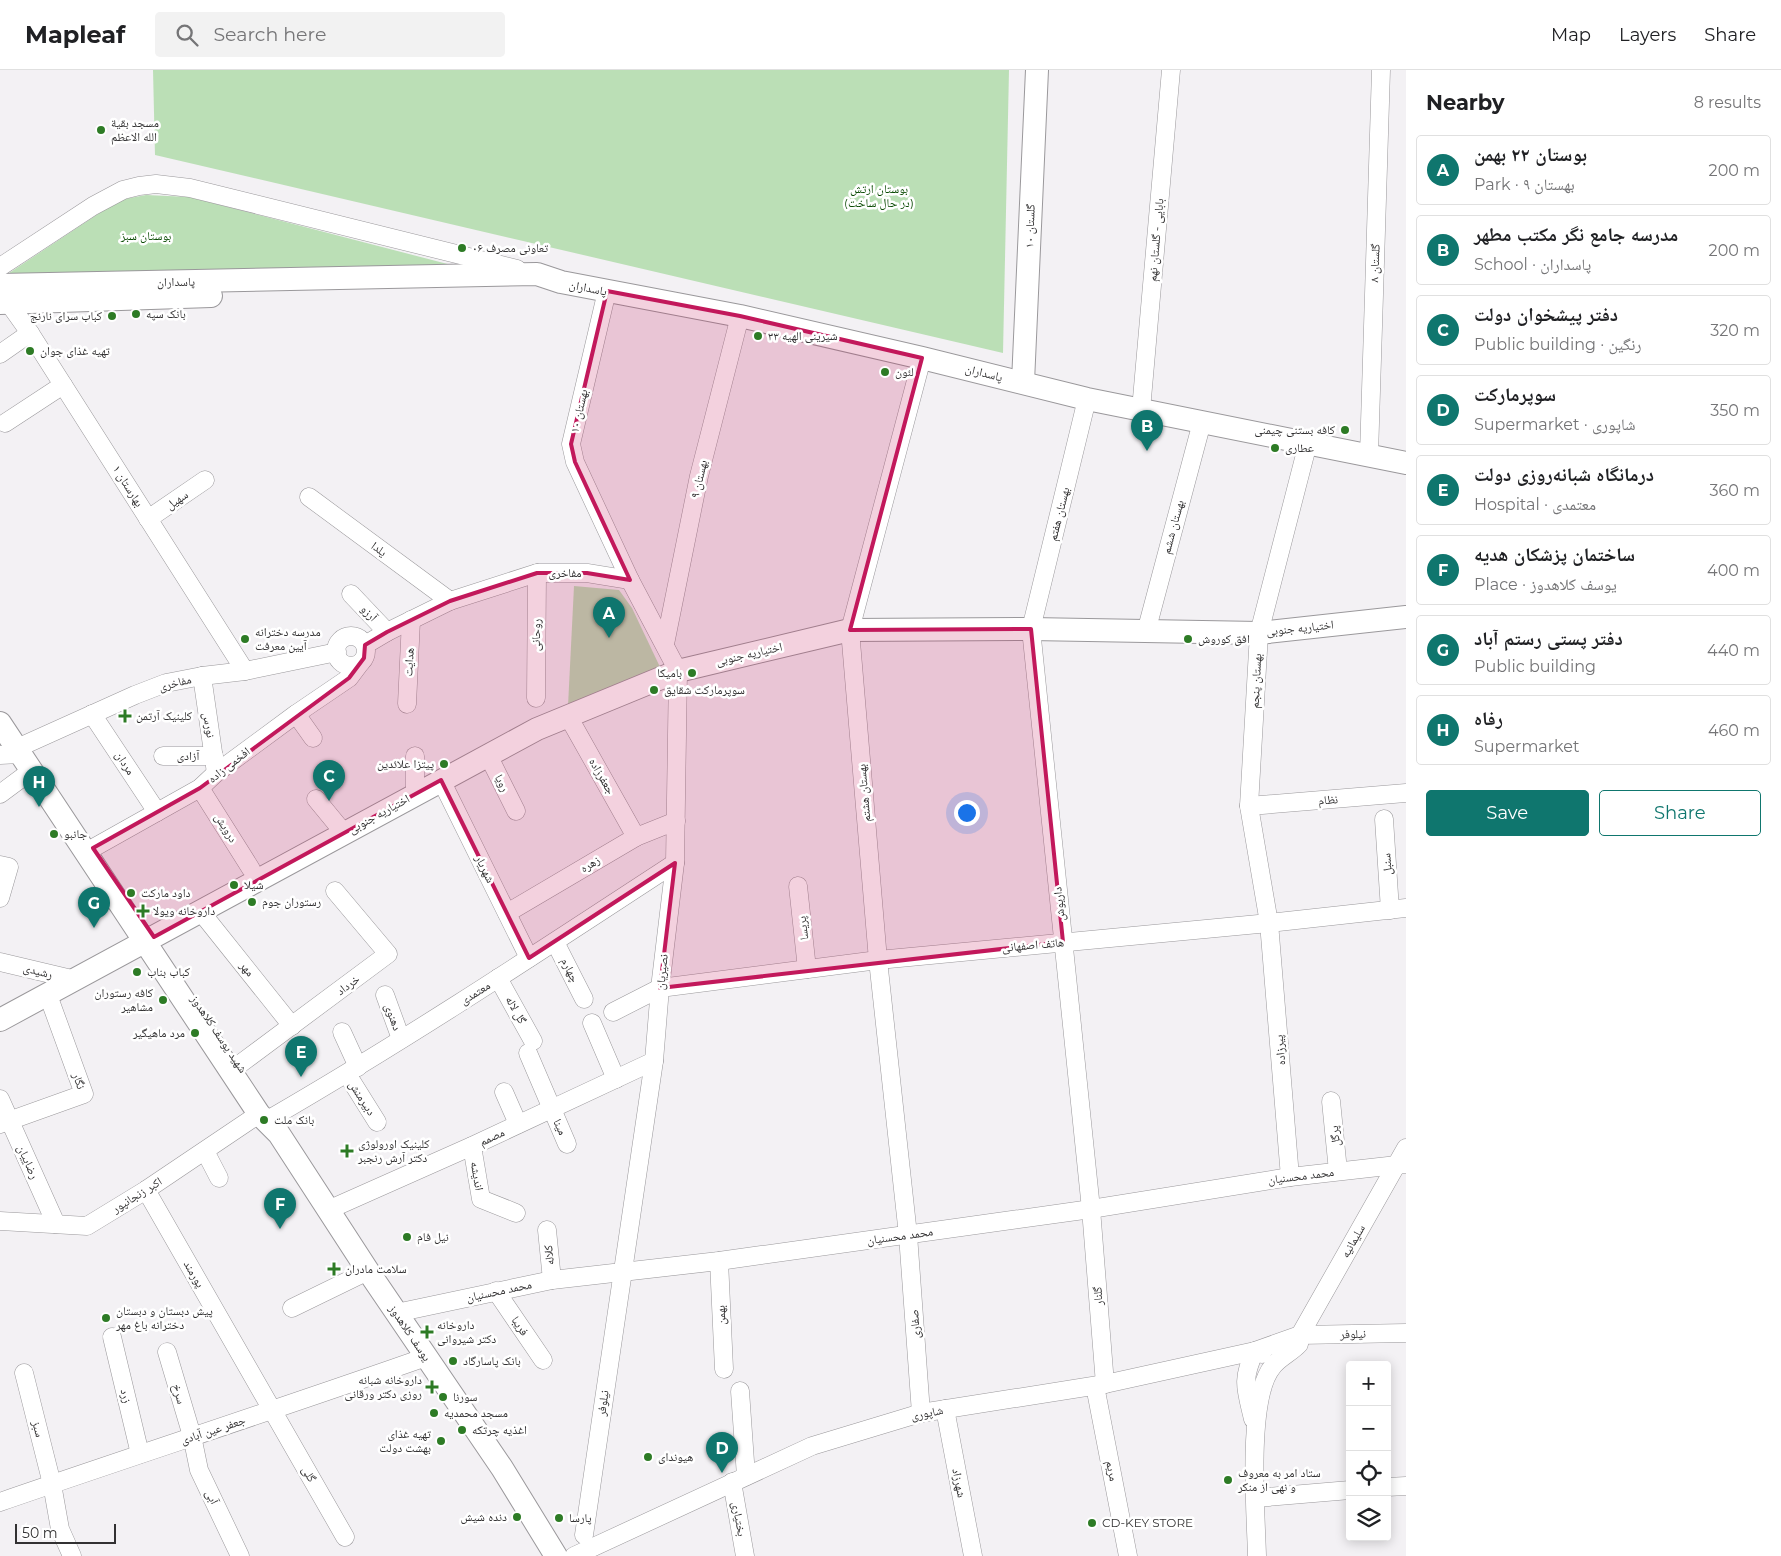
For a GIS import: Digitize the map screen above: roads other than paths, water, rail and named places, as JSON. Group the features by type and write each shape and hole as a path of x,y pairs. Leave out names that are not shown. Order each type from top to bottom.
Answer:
{"main road":[{"name":"گلستان ۱۰","path":"1023,382 1037,70"},
{"name":"پاسداران","path":"3,297 537,274 562,282 607,292 740,316 1023,382 1087,399 1406,463"},
{"name":"پاسداران","path":"3,297 536,287 562,282"},
{"name":"اختیاریه جنوبی","path":"0,1020 537,729 678,671 850,630 1031,629 1259,633 1406,617"},
{"path":"0,708 12,745 89,850 149,940"},
{"name":"شهید یوسف کلاهدوز","path":"149,940 240,1064 260,1095 270,1122"},
{"name":"شهید یوسف کلاهدوز","path":"149,940 270,1122"},
{"name":"یوسف کلاهدوز","path":"270,1122 396,1313 502,1468 556,1556"}],"street":[{"name":"بابایی - گلستان نهم","path":"1141,410 1171,70"},
{"name":"گلستان ۸","path":"1369,455 1381,70"},
{"path":"0,267 94,206 123,190 156,184 190,188 537,274"},
{"name":"بهستان ١٠","path":"607,292 571,444 575,462 630,580 678,671"},
{"name":"بهارستان ١","path":"3,297 30,333 245,671"},
{"name":"بهستان ٩","path":"665,644 699,476 740,316"},
{"path":"0,354 30,333"},
{"name":"بهستان هشتم","path":"908,1235 878,960 850,630 922,358"},
{"path":"5,423 63,385"},
{"name":"بهستان هفتم","path":"1031,629 1087,399"},
{"name":"بهستان ششم","path":"1146,632 1202,422"},
{"name":"بهستان پنجم","path":"1269,923 1249,806 1259,633 1308,443"},
{"name":"سهیل","path":"148,519 205,480"},
{"name":"یلدا","path":"309,497 450,601"},
{"name":"مفاخری","path":"363,654 388,632 450,601 537,573 587,572 630,580"},
{"name":"روحانی","path":"536,698 537,573"},
{"name":"آرزو","path":"351,594 388,632"},
{"name":"هدایت","path":"407,704 410,620"},
{"name":"داریوش","path":"1031,629 1091,1209"},
{"path":"348,637 358,638 363,654 353,666 340,660 337,652 340,642 348,637"},
{"name":"مفاخری","path":"0,794 12,745 92,714 134,695 166,684 202,676 245,671 337,652"},
{"name":"افخمی زاده","path":"89,850 200,788 215,764 296,714 349,678 363,654"},
{"name":"نصیریان","path":"622,1271 654,1061 660,988 675,863 678,671"},
{"name":"نورس","path":"202,676 215,764"},
{"name":"مردان","path":"92,714 157,812"},
{"path":"296,714 313,738"},
{"name":"جعفرزاده","path":"568,716 636,837"},
{"name":"رویا","path":"488,755 516,811"},
{"name":"آزادی","path":"163,756 215,764"},
{"path":"415,756 415,794"},
{"name":"شهریار","path":"441,780 529,958"},
{"name":"درویش","path":"200,788 251,869"},
{"name":"نظام","path":"1249,806 1406,793"},
{"path":"316,799 344,833"},
{"name":"سنبل","path":"1384,818 1398,909"},
{"name":"زهره","path":"507,913 636,837 676,821"},
{"name":"معتمدی","path":"270,1122 556,942 675,863"},
{"path":"0,898 4,866"},
{"name":"پریسا","path":"798,886 807,969"},
{"name":"خرداد","path":"240,1064 388,954 335,891"},
{"name":"هاتف اصفهانی","path":"613,1012 660,988 878,960 1398,909"},
{"name":"مهر","path":"201,912 292,1026"},
{"name":"پیرزاده","path":"1269,923 1290,1177"},
{"name":"چهارم","path":"556,942 584,999"},
{"name":"رشیدی","path":"0,962 76,980"},
{"name":"گل لاله","path":"498,978 530,1047 552,1109"},
{"name":"نگار","path":"5,1122 84,1094 48,995"},
{"name":"دهنوی","path":"385,995 401,1039"},
{"path":"592,1023 616,1079"},
{"name":"دبیرمنش","path":"342,1032 352,1071 378,1122"},
{"name":"مصمم","path":"328,1210 472,1146 654,1061"},
{"path":"504,1092 518,1124"},
{"name":"رضاییان","path":"0,1099 5,1122 56,1224"},
{"name":"پرگل","path":"1331,1101 1338,1171"},
{"name":"مینا","path":"552,1109 568,1144"},
{"name":"اکبر زنجانپور","path":"0,1221 87,1226 205,1151 270,1122"},
{"name":"اندیشه","path":"472,1146 481,1199 516,1213"},
{"name":"سلیمانیه","path":"1272,1366 1299,1344 1300,1335 1402,1164 1406,1148"},
{"path":"205,1151 219,1178"},
{"name":"محمد محسنیان","path":"396,1313 552,1280 718,1261 1091,1209 1290,1177 1402,1164"},
{"name":"پورمند","path":"146,1190 272,1411"},
{"name":"گلنار","path":"1091,1209 1100,1385"},
{"name":"کلاله","path":"547,1230 552,1280"},
{"name":"صفاری","path":"908,1235 921,1413"},
{"name":"بهمن","path":"718,1261 724,1369"},
{"path":"292,1308 368,1271"},
{"name":"نیلوفر","path":"584,1535 622,1271"},
{"name":"فریبا","path":"496,1291 543,1360"},
{"name":"نیلوفر","path":"1300,1335 1406,1333"},
{"name":"شاپوری","path":"574,1556 812,1446 921,1413 1100,1385 1255,1351 1300,1335"},
{"name":"زرد","path":"112,1337 140,1454"},
{"path":"1255,1427 1245,1381 1248,1366 1255,1351 1267,1358 1272,1366 1260,1397 1255,1427 1257,1556"},
{"name":"سرخ","path":"167,1352 192,1436"},
{"name":"جعفر عین آبادی","path":"0,1502 426,1357"},
{"name":"سبز","path":"24,1373 52,1484 60,1529 72,1556"},
{"name":"مریم","path":"1100,1385 1128,1556"},
{"name":"بختیاری","path":"740,1391 739,1479 745,1556"},
{"name":"شهرزاد","path":"945,1409 973,1556"},
{"name":"گلی","path":"272,1411 345,1537"},
{"name":"آبی","path":"192,1436 199,1470 240,1556"},
{"path":"1391,1487 1406,1486"},
{"path":"1256,1498 1346,1490"}],"place":[{"name":"مسجد بقیة الله الاعظم","path":"101,130"},
{"name":"تعاونی مصرف ۰۶","path":"462,248"},
{"name":"بانک سپه","path":"136,314"},
{"name":"کباب سرای نارنج","path":"112,316"},
{"name":"شیرینی الهیه ٣٣","path":"758,336"},
{"name":"تهیه غذای جوان","path":"30,351"},
{"name":"لئون","path":"885,372"},
{"name":"کافه بستنی چیمنی","path":"1345,430"},
{"name":"عطاری","path":"1275,448"},
{"name":"مدرسه جامع نگر مکتب مطهر","path":"1147,451"},
{"name":"بوستان ۲۲ بهمن","path":"609,638"},
{"name":"مدرسه دخترانه آیین معرفت","path":"245,639"},
{"name":"افق کوروش","path":"1188,639"},
{"name":"بامیکا","path":"692,673"},
{"name":"سوپرمارکت شقایق","path":"654,690"},
{"name":"کلینیک آرتمن","path":"125,716"},
{"name":"پیتزا علائدین","path":"444,764"},
{"name":"دفتر پیشخوان دولت","path":"329,801"},
{"name":"رفاه","path":"39,807"},
{"name":"جانبو","path":"54,834"},
{"name":"شیلا","path":"234,885"},
{"name":"داود مارکت","path":"131,893"},
{"name":"رستوران جوم","path":"252,902"},
{"name":"داروخانه ویولا","path":"143,911"},
{"name":"دفتر پستی رستم آباد","path":"94,928"},
{"name":"کباب بناب","path":"137,972"},
{"name":"کافه رستوران مشاهیر","path":"163,1000"},
{"name":"مرد ماهیگیر","path":"195,1033"},
{"name":"درمانگاه شبانه‌روزی دولت","path":"301,1077"},
{"name":"بانک ملت","path":"264,1120"},
{"name":"کلینیک اورولوژی دکتر آرش رنجبر","path":"347,1151"},
{"name":"ساختمان پزشکان هدیه","path":"280,1229"},
{"name":"نیل فام","path":"407,1237"},
{"name":"سلامت مادران","path":"334,1269"},
{"name":"پیش دبستان و دبستان دخترانه باغ مهر","path":"106,1318"},
{"name":"داروخانه دکتر شیروانی","path":"427,1332"},
{"name":"بانک پاسارگاد","path":"453,1361"},
{"name":"داروخانه شبانه روزی دکتر ورقانی","path":"432,1387"},
{"name":"سورنا","path":"443,1397"},
{"name":"مسجد محمدیه","path":"434,1413"},
{"name":"اغذیه چرتکه","path":"462,1430"},
{"name":"تهیه غذای بهشت دولت","path":"441,1441"},
{"name":"هیوندای","path":"648,1457"},
{"name":"سوپرمارکت","path":"722,1473"},
{"name":"ستاد امر به معروف و نهی از منکر","path":"1228,1480"},
{"name":"دنده شیش","path":"517,1517"},
{"name":"پارسا","path":"559,1518"},
{"name":"CD-KEY STORE","path":"1092,1523"}],"park label":[{"name":"بوستان ارتش (در حال ساخت)","path":"879,196"},
{"name":"بوستان سبز","path":"146,236"}]}
